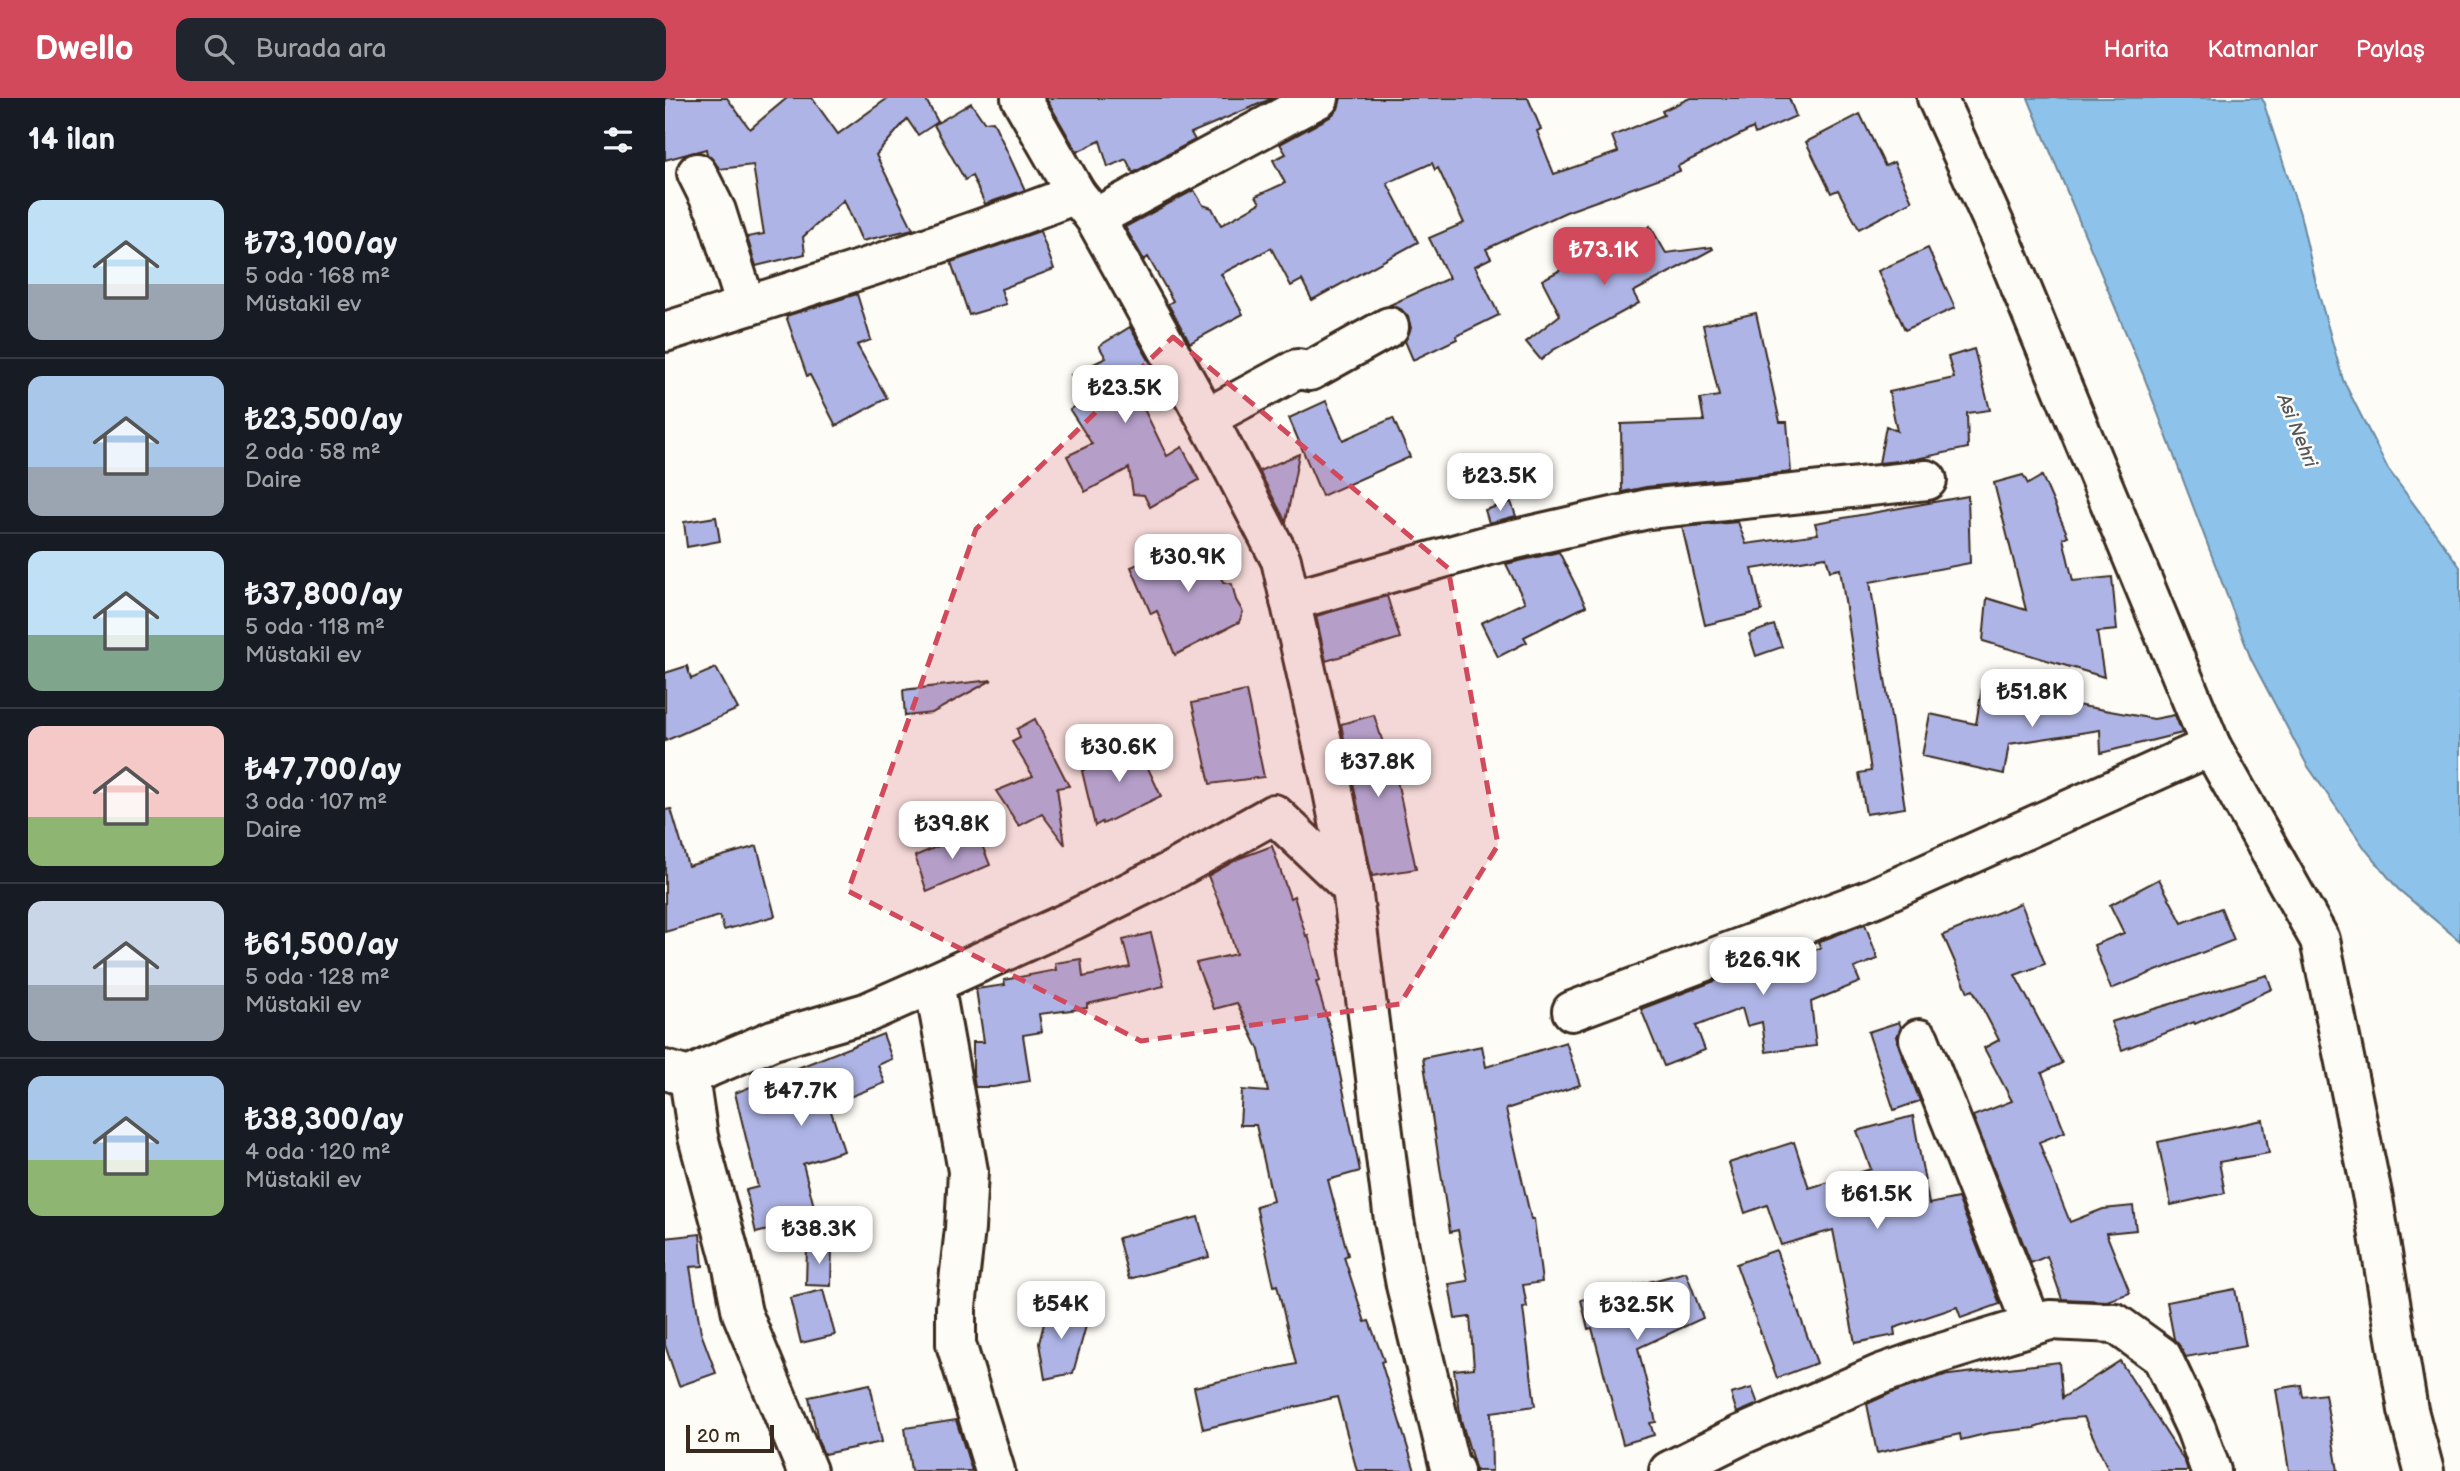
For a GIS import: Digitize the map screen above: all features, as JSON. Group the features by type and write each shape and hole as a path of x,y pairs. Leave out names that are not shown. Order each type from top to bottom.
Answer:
{"street":[{"path":"665,332 875,267 994,226 1086,206 1319,98"},
{"path":"1937,98 1998,232 2211,746 2320,940 2373,1199 2408,1410 2424,1471"},
{"path":"1037,102 1086,206 1207,418 1281,560 1331,781 1352,888 1394,1220 1406,1285 1449,1464 1454,1471"},
{"path":"697,173 716,211 746,306"},
{"path":"1207,418 1297,369 1310,371 1389,327"},
{"path":"1290,601 1489,545 1648,509 1927,480"},
{"path":"1571,1010 1873,898 2211,746"},
{"path":"807,1471 742,1313 732,1263 698,1137 677,1074 709,1066 773,1040 866,1013 1097,908 1170,872 1275,814 1352,888"},
{"path":"934,983 968,1171 965,1229 956,1307 956,1344 995,1471"},
{"path":"1919,1039 2032,1325"},
{"path":"1669,1471 1741,1435 1881,1374 2050,1320 2115,1323 2162,1357 2196,1429 2211,1471"}],"highlighted area":[{"path":"1173,337 1448,568 1498,845 1400,1004 1141,1041 848,891 976,529"}],"water":[{"name":"Asi Nehri","path":"2028,98 2262,98 2300,214 2343,380 2388,469 2460,567 2460,941 2398,889 2366,850 2307,765 2251,659 2143,374"}],"building":[{"path":"665,98 727,98 750,129 787,98 812,98 838,134 888,98 925,98 938,122 918,135 907,119 876,155 913,229 862,241 844,200 803,237 805,254 756,266 747,237 764,234 753,165 720,169 706,149 665,160"},
{"path":"1046,98 1273,98 1191,133 1195,140 1133,173 1126,159 1108,167 1100,141 1077,152"},
{"path":"1341,98 1528,98 1541,129 1537,131 1554,174 1618,152 1612,136 1664,115 1662,111 1690,98 1789,98 1796,116 1755,134 1753,128 1678,166 1680,171 1566,212 1486,249 1491,258 1475,266 1499,315 1413,360 1405,341 1411,328 1408,317 1401,309 1390,305 1449,278 1429,238 1464,223 1438,168 1435,170 1432,163 1387,183 1418,242 1312,300 1302,280 1291,286 1271,248 1221,274 1243,314 1190,343 1168,304 1173,301 1148,257 1144,260 1125,227 1194,190 1203,205 1212,208 1221,225 1260,203 1256,196 1285,183 1273,160 1286,154 1280,144 1330,117 1338,109"},
{"path":"971,103 984,122 993,121 1025,190 985,204 972,176 965,180 934,125"},
{"path":"1860,114 1885,166 1894,162 1912,201 1859,229 1838,190 1831,193 1806,142"},
{"path":"1650,226 1666,253 1713,249 1633,292 1639,303 1553,350 1541,360 1526,342 1560,315 1542,280 1608,244 1611,250"},
{"path":"1040,231 1054,269 1001,289 1006,304 969,315 951,262"},
{"path":"1928,248 1955,308 1905,330 1878,271"},
{"path":"857,294 871,340 857,345 887,398 836,426 810,375 807,376 786,316"},
{"path":"1756,313 1780,422 1787,422 1791,472 1646,487 1622,492 1621,424 1704,421 1700,399 1719,396 1703,325"},
{"path":"1130,327 1163,385 1139,399 1167,456 1182,447 1199,480 1150,507 1144,495 1133,494 1129,468 1085,492 1067,456 1092,444 1070,410 1087,398 1071,375 1106,358 1099,346"},
{"path":"1974,349 1990,410 1967,413 1968,448 1916,459 1879,463 1886,426 1897,431 1889,392 1954,378 1948,357"},
{"path":"1326,401 1343,440 1393,418 1410,457 1322,496 1289,418"},
{"path":"1299,454 1286,522 1259,471"},
{"path":"2023,475 2028,484 2042,476 2068,536 2063,538 2073,581 2112,577 2117,630 2097,632 2104,677 1983,641 1987,598 2026,610 1994,483"},
{"path":"1968,496 1970,563 1870,582 1905,808 1866,814 1859,773 1871,771 1840,569 1830,571 1826,557 1752,569 1762,611 1705,625 1682,527 1738,522 1746,544 1818,534 1815,523"},
{"path":"1511,502 1516,516 1489,523 1485,510"},
{"path":"716,517 720,541 687,547 684,522"},
{"path":"1203,536 1223,582 1232,584 1236,600 1243,612 1239,622 1175,655 1157,611 1151,614 1131,567"},
{"path":"1559,552 1586,606 1524,637 1527,642 1498,657 1481,623 1525,602 1506,564"},
{"path":"1387,596 1400,638 1326,661 1316,616"},
{"path":"1774,625 1782,647 1756,656 1749,634"},
{"path":"687,666 691,679 716,668 738,709 665,741 665,673"},
{"path":"992,680 932,713 905,716 903,690"},
{"path":"1982,688 2154,719 2175,715 2182,733 2101,753 2100,730 2009,744 2004,774 1922,756 1930,714 1976,724"},
{"path":"1246,691 1264,777 1210,784 1192,703"},
{"path":"1374,715 1394,777 1396,776 1416,869 1372,876 1341,724"},
{"path":"1035,719 1069,786 1057,788 1065,845 1042,814 1019,826 996,791 1033,776 1012,742 1020,738 1017,729"},
{"path":"1135,740 1161,796 1095,826 1082,771"},
{"path":"671,809 688,866 757,846 775,916 724,930 720,916 665,932 665,810"},
{"path":"976,830 990,865 927,892 915,856"},
{"path":"1272,846 1290,898 1294,896 1306,936 1308,935 1320,981 1316,982 1332,1036 1360,1171 1328,1180 1348,1255 1344,1257 1365,1322 1369,1321 1384,1361 1381,1362 1415,1471 1357,1471 1337,1397 1203,1429 1194,1387 1296,1364 1277,1285 1274,1286 1256,1206 1273,1201 1256,1125 1240,1125 1242,1090 1268,1092 1259,1050 1237,1003 1214,1009 1196,963 1236,954 1226,919 1208,876 1240,858"},
{"path":"2159,879 2182,923 2221,908 2234,940 2111,989 2094,945 2124,933 2110,905"},
{"path":"2021,903 2045,964 2015,975 2062,1063 2042,1073 2065,1132 2039,1142 2070,1222 2103,1209 2133,1206 2136,1230 2106,1233 2130,1293 2107,1301 2062,1299 2047,1256 2031,1263 1973,1116 2012,1101 1984,1048 1999,1040 1973,990 1968,992 1943,935"},
{"path":"1865,924 1878,959 1854,968 1860,982 1811,1002 1816,1046 1766,1052 1762,1022 1747,1026 1742,1008 1696,1026 1705,1050 1664,1066 1641,1009 1770,960 1821,948 1818,942"},
{"path":"1151,933 1164,986 1087,1004 1087,1008 1039,1014 1042,1032 1023,1035 1030,1081 975,1087 973,1042 984,1042 976,989 1005,985 1004,980 1056,970 1055,963 1081,959 1083,977 1130,967 1123,940"},
{"path":"2267,975 2272,989 2195,1024 2194,1022 2122,1050 2111,1022"},
{"path":"1899,1022 1899,1047 1920,1101 1894,1110 1868,1032"},
{"path":"883,1034 892,1059 878,1065 885,1083 829,1105 844,1151 803,1164 817,1218 756,1233 746,1190 758,1187 735,1093"},
{"path":"1566,1042 1580,1085 1506,1109 1531,1219 1534,1219 1542,1282 1523,1285 1527,1307 1523,1308 1535,1406 1491,1412 1492,1471 1476,1471 1461,1420 1454,1370 1474,1368 1470,1317 1455,1319 1449,1284 1468,1281 1458,1230 1450,1232 1423,1058 1482,1046 1486,1067"},
{"path":"1913,1116 1929,1204 1958,1198 2000,1304 1961,1318 1957,1307 1894,1328 1895,1335 1855,1343 1833,1230 1781,1245 1767,1205 1745,1213 1729,1163 1794,1142 1809,1188 1871,1169 1857,1131"},
{"path":"2263,1120 2269,1153 2219,1162 2225,1193 2171,1205 2158,1142"},
{"path":"1198,1217 1209,1257 1129,1279 1118,1238"},
{"path":"700,1234 703,1266 690,1267 701,1333 716,1373 679,1386 665,1345 665,1238"},
{"path":"807,1246 832,1247 831,1286 806,1285"},
{"path":"1776,1250 1817,1363 1777,1378 1736,1264"},
{"path":"1686,1272 1703,1318 1638,1348 1656,1422 1650,1423 1654,1435 1623,1444 1592,1328 1588,1329 1581,1300"},
{"path":"2235,1289 2246,1346 2186,1357 2174,1339 2167,1302"},
{"path":"823,1290 835,1335 801,1343 790,1298"},
{"path":"1049,1304 1089,1315 1073,1373 1045,1379 1039,1343"},
{"path":"2120,1361 2185,1462 2188,1471 2109,1471 2084,1417 1961,1440 1960,1434 1877,1453 1867,1404 1889,1394 1941,1376 2059,1362 2062,1398"},
{"path":"870,1384 882,1442 824,1454 818,1441 809,1397"},
{"path":"2301,1385 2303,1397 2325,1394 2338,1471 2289,1471 2276,1389"},
{"path":"1752,1388 1758,1404 1737,1413 1731,1394"},
{"path":"956,1420 972,1471 911,1471 905,1428"}]}
